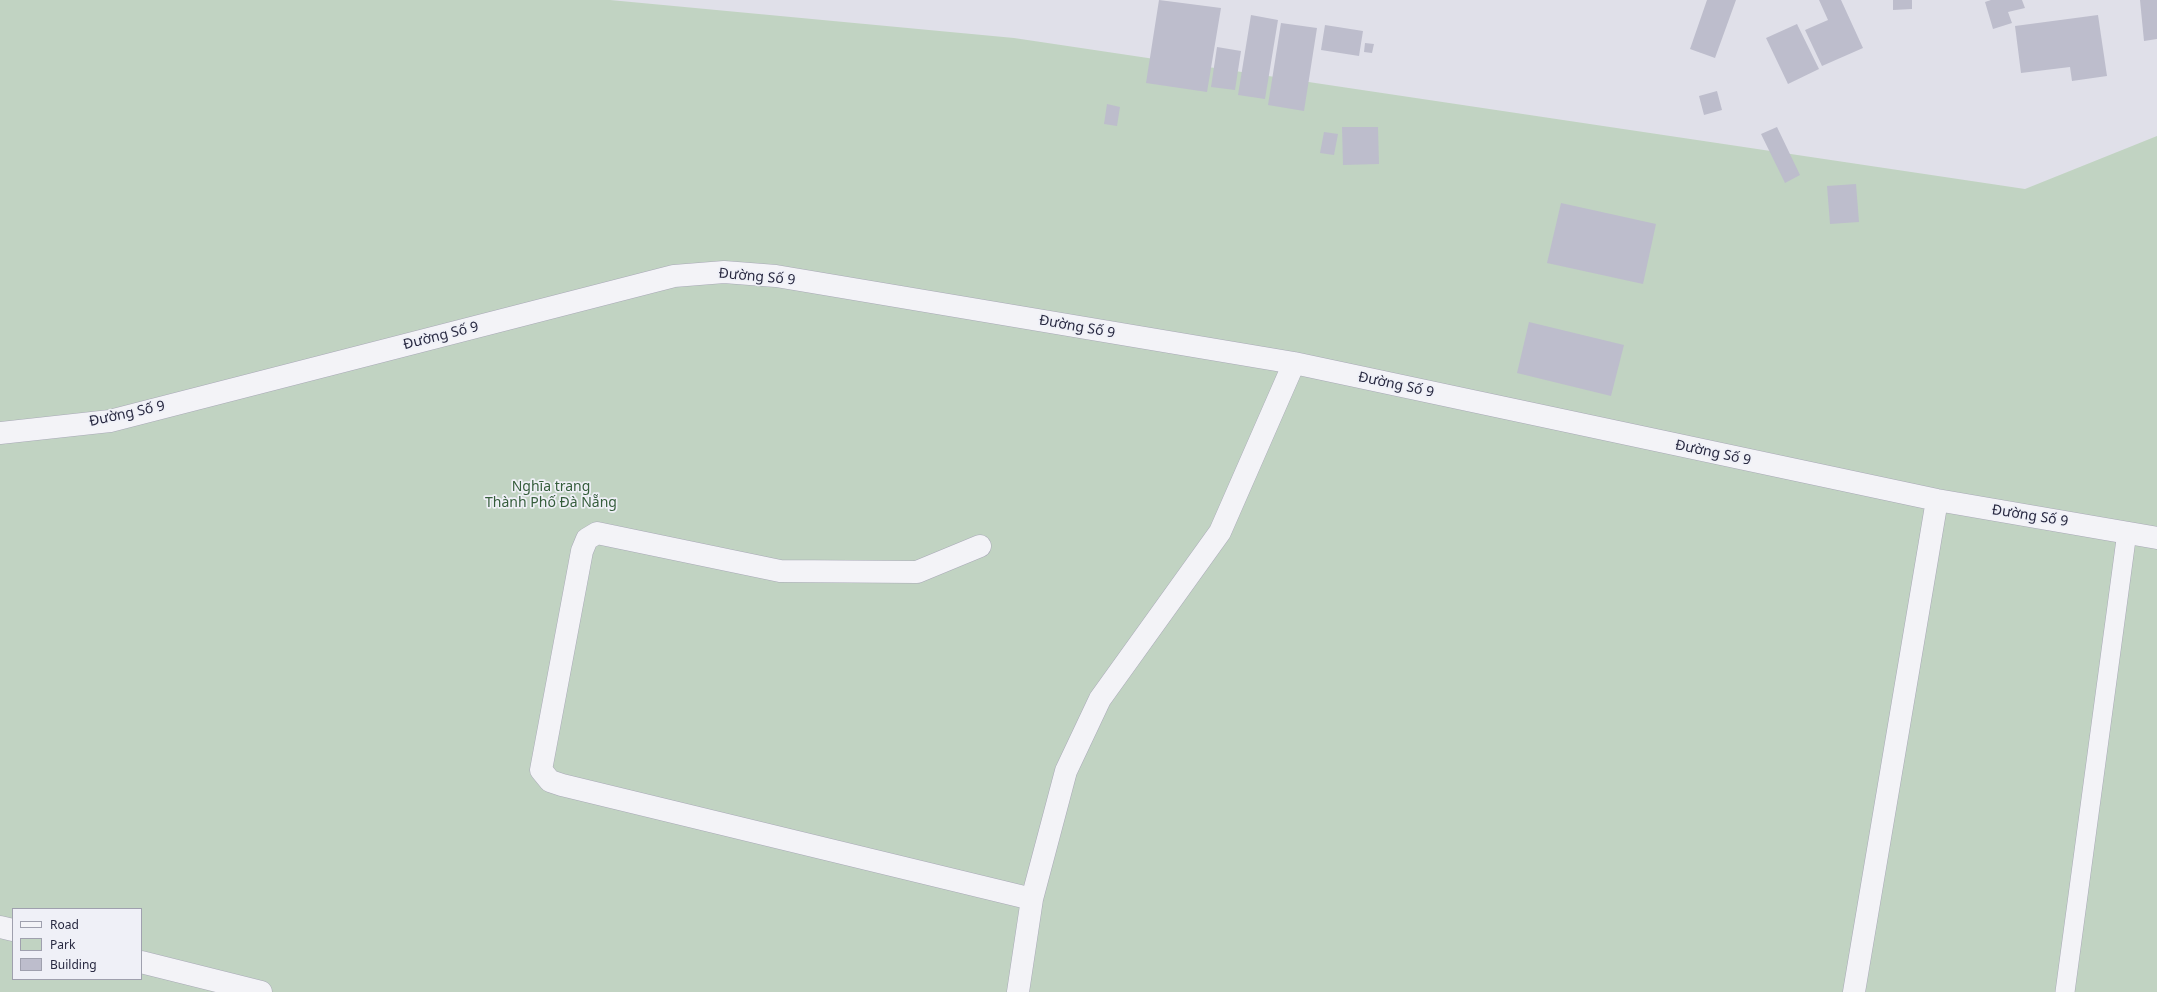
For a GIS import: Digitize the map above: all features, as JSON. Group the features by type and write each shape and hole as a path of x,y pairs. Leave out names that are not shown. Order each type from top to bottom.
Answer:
{"street":[{"name":"Đường Số 9","path":"0,433 110,421 674,276 724,272 776,276 1294,363 1937,500 2157,538"},
{"path":"1018,992 1032,899 1066,771 1100,699 1220,532 1294,363"},
{"path":"1854,992 1937,500"},
{"path":"980,546 917,572 780,571 597,534 587,539 582,550 541,770 550,781 562,785 1032,899"},
{"path":"0,927 12,930"},
{"path":"142,962 261,992"}],"lane":[{"path":"2065,992 2127,532"}],"green space":[{"name":"Nghĩa trang Thành Phố Đà Nẵng","path":"0,0 610,0 1014,38 2025,189 2157,136 2157,992 0,992"}],"building":[{"path":"1159,0 1221,8 1207,92 1146,83"},
{"path":"1707,0 1736,0 1715,58 1690,49"},
{"path":"1819,0 1841,0 1863,48 1822,66 1805,30 1828,20"},
{"path":"1893,0 1912,0 1912,9 1893,10"},
{"path":"1991,0 2022,0 2025,8 2008,12 2012,23 1993,29 1985,2"},
{"path":"2140,0 2157,0 2157,39 2144,41"},
{"path":"1251,15 1278,20 1265,99 1238,95"},
{"path":"2098,15 2107,76 2072,81 2070,67 2021,73 2015,26"},
{"path":"1281,23 1317,28 1304,111 1268,105"},
{"path":"1797,24 1819,69 1788,84 1766,38"},
{"path":"1325,25 1363,31 1359,56 1321,50"},
{"path":"1365,43 1374,44 1372,53 1364,52"},
{"path":"1217,47 1241,51 1235,90 1211,87"},
{"path":"1717,91 1722,110 1704,115 1699,96"},
{"path":"1107,104 1120,107 1117,126 1104,124"},
{"path":"1342,127 1378,127 1379,164 1343,165"},
{"path":"1777,127 1800,175 1785,183 1761,134"},
{"path":"1324,132 1338,134 1334,155 1320,153"},
{"path":"1856,184 1859,222 1830,224 1827,186"},
{"path":"1561,203 1656,224 1643,284 1547,263"},
{"path":"1529,322 1624,345 1611,396 1517,373"}]}
